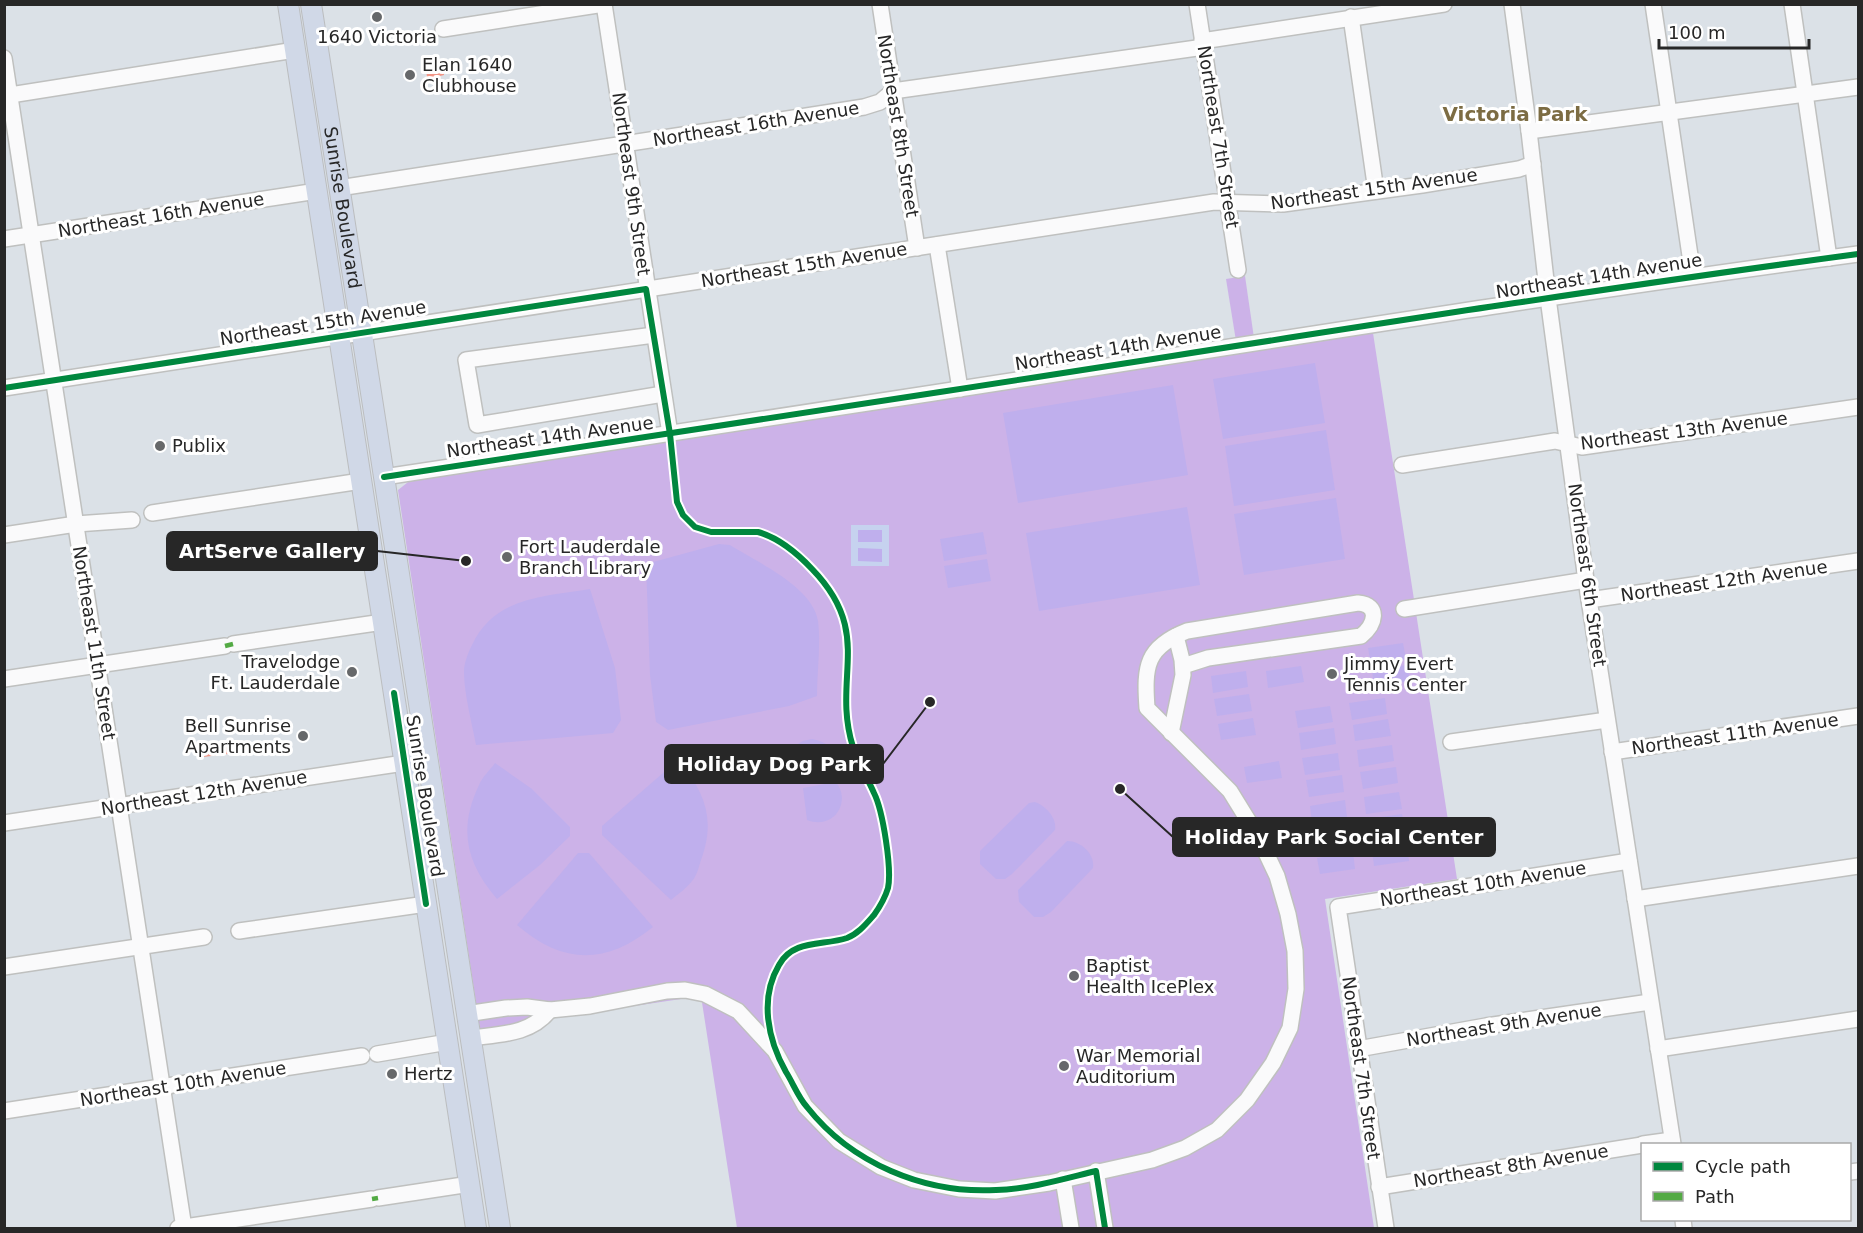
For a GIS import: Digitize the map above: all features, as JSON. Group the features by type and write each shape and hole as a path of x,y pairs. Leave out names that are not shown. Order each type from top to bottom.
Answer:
{"main road":[{"name":"Sunrise Boulevard","path":"288,4 476,1228"},
{"name":"Sunrise Boulevard","path":"311,4 500,1228"},
{"path":"291,25 306,42 318,48"},
{"path":"404,762 421,774 433,794"},
{"path":"442,1007 452,1023 471,1038"},
{"path":"465,1151 479,1170 493,1179"}],"street":[{"path":"443,29 604,4"},
{"name":"Northeast 9th Street","path":"604,4 670,434"},
{"name":"Northeast 8th Street","path":"880,4 917,248"},
{"name":"Northeast 7th Street","path":"1197,4 1238,270"},
{"name":"Northeast 16th Avenue","path":"339,188 864,107 880,102 893,91 1203,44 1444,4"},
{"name":"Northeast 6th Street","path":"1512,4 1586,580 1672,1142"},
{"path":"1653,4 1693,276"},
{"path":"1792,4 1829,258"},
{"path":"1351,18 1376,191"},
{"path":"7,96 295,50"},
{"name":"Northeast 11th Street","path":"4,58 7,96 31,235 142,947 182,1228"},
{"path":"1529,131 1858,87"},
{"name":"Northeast 15th Avenue","path":"4,388 1214,202 1283,204 1519,169 1533,164"},
{"name":"Northeast 16th Avenue","path":"4,239 317,191"},
{"path":"936,245 960,389"},
{"name":"Northeast 14th Avenue","path":"384,477 1246,343 1693,276 1858,254"},
{"path":"654,335 466,360 477,425 663,394"},
{"name":"Northeast 13th Avenue","path":"1402,465 1555,441 1582,447 1858,407"},
{"path":"152,513 361,481"},
{"path":"4,535 76,524 132,519"},
{"name":"Northeast 12th Avenue","path":"1589,600 1858,561"},
{"path":"1404,609 1586,580"},
{"path":"466,1014 506,1008 527,1007 550,1010 590,1006 667,991 685,990 705,994 738,1011 775,1051 806,1106 839,1141 881,1167 914,1180 959,1189 995,1191 1049,1183 1131,1166 1169,1155 1197,1142 1217,1130 1247,1101 1273,1063 1290,1028 1296,989 1295,951 1288,914 1277,876 1259,838 1230,791 1151,712 1145,686 1149,660 1162,643 1187,631 1358,603 1365,604 1372,609 1374,619 1371,628 1361,636 1208,658 1183,666"},
{"path":"4,679 383,621"},
{"path":"1172,733 1183,675 1176,636"},
{"path":"1151,712 1177,710"},
{"name":"Northeast 11th Avenue","path":"1612,752 1858,716"},
{"path":"1451,742 1607,720"},
{"name":"Northeast 12th Avenue","path":"4,823 404,762"},
{"name":"Northeast 10th Avenue","path":"1338,907 1629,861"},
{"path":"1635,899 1858,866"},
{"path":"239,931 426,904"},
{"name":"Northeast 7th Street","path":"1338,907 1386,1228"},
{"path":"4,968 204,937"},
{"name":"Northeast 9th Avenue","path":"1358,1049 1486,1026 1650,1002"},
{"path":"471,1038 520,1031 542,1020 550,1010"},
{"path":"1658,1050 1858,1019"},
{"name":"Northeast 10th Avenue","path":"4,1111 448,1042"},
{"name":"Northeast 8th Avenue","path":"1379,1188 1641,1145"},
{"path":"1096,1172 1105,1228"},
{"path":"1063,1179 1071,1228"},
{"path":"182,1228 470,1184"}],"shaded area":[{"path":"437,60 439,67 443,66 444,75 440,76 441,83 433,85 432,77 427,77 426,69 430,68 429,61"},
{"path":"1245,276 1254,338 1236,341 1226,279"},
{"path":"1373,333 1457,879 1325,899 1374,1228 737,1228 701,996 480,1029 398,490 412,479"},
{"path":"1315,363 1325,423 1223,439 1213,379"},
{"path":"1173,385 1188,475 1018,503 1003,413"},
{"path":"1326,430 1335,490 1234,506 1225,446"},
{"path":"1336,498 1345,559 1244,575 1234,514"},
{"path":"1187,507 1200,585 1039,611 1026,533"},
{"path":"858,530 882,530 882,542 858,542"},
{"path":"983,532 987,554 944,561 940,539"},
{"path":"719,544 730,545 782,577 806,597 814,609 819,630 817,696 789,706 668,730 656,722 650,675 646,564"},
{"path":"858,548 882,549 882,562 858,561"},
{"path":"987,559 991,581 948,588 944,566"},
{"path":"590,589 615,668 621,720 613,733 476,745 464,672 469,651 482,629 507,608 522,602"},
{"path":"1403,643 1406,659 1371,665 1368,648"},
{"path":"1407,665 1410,681 1374,687 1372,670"},
{"path":"1301,666 1304,682 1268,688 1266,671"},
{"path":"1246,671 1248,687 1213,693 1211,676"},
{"path":"1249,694 1252,711 1217,716 1214,699"},
{"path":"1385,698 1387,714 1352,720 1349,703"},
{"path":"1330,706 1333,722 1298,728 1295,711"},
{"path":"1253,718 1256,735 1221,740 1218,724"},
{"path":"1388,719 1391,736 1355,741 1353,725"},
{"path":"1334,728 1336,744 1301,750 1299,733"},
{"path":"812,739 825,743 833,750 836,761 833,774 801,778 796,745"},
{"path":"226,742 228,754 203,757 201,746"},
{"path":"1392,745 1394,761 1359,767 1357,750"},
{"path":"1338,753 1340,770 1305,775 1302,758"},
{"path":"678,760 701,795 708,832 695,876 688,886 671,900 602,835 602,826"},
{"path":"1279,761 1282,778 1247,783 1244,767"},
{"path":"495,763 532,789 570,827 570,836 540,865 497,899 486,886 472,859 467,831 472,801 484,776"},
{"path":"1396,767 1398,783 1363,789 1360,772"},
{"path":"1342,775 1344,792 1309,797 1306,780"},
{"path":"836,782 842,798 837,813 825,821 807,820 803,788"},
{"path":"1399,792 1402,809 1366,814 1364,797"},
{"path":"1345,800 1347,817 1312,822 1310,806"},
{"path":"1035,802 1050,813 1055,830 1012,874 1005,879 996,879 980,864 980,851 1029,803"},
{"path":"1402,814 1405,830 1370,836 1367,819"},
{"path":"1067,841 1077,843 1086,849 1092,858 1093,868 1051,912 1043,917 1034,917 1019,902 1018,890"},
{"path":"1407,844 1409,861 1374,866 1372,850"},
{"path":"1353,852 1355,869 1320,874 1317,858"},
{"path":"578,853 589,853 653,927 618,948 601,954 585,955 551,948 517,925"}],"sand":[{"path":"851,525 889,525 889,566 851,566"}],"marked path":[{"path":"225,646 233,644"},
{"path":"372,1199 378,1198"}],"cycle path":[{"path":"384,477 1513,303 1858,254"},
{"path":"4,388 646,289 670,434 677,502 683,515 695,527 711,532 758,532 780,542 806,563 831,592 842,614 847,635 846,699 853,747 877,801 888,854 888,888 882,903 865,925 847,938 800,947 792,951 779,965 769,992 768,1019 774,1047 780,1060 807,1107 825,1127 867,1159 916,1180 942,1187 969,1190 1021,1188 1096,1171 1105,1228"},
{"path":"394,693 426,904"}],"place":[{"name":"1640 Victoria","path":"377,17"},
{"name":"Elan 1640 Clubhouse","path":"410,75"},
{"name":"Publix","path":"160,446"},
{"name":"Fort Lauderdale Branch Library","path":"507,557"},
{"name":"ArtServe Gallery","path":"466,561"},
{"name":"Travelodge Ft. Lauderdale","path":"352,672"},
{"name":"Jimmy Evert Tennis Center","path":"1332,674"},
{"name":"Holiday Dog Park","path":"930,702"},
{"name":"Bell Sunrise Apartments","path":"303,736"},
{"name":"Holiday Park Social Center","path":"1120,789"},
{"name":"Baptist Health IcePlex","path":"1074,976"},
{"name":"War Memorial Auditorium","path":"1064,1066"},
{"name":"Hertz","path":"392,1074"}],"district":[{"name":"Victoria Park","path":"1515,114"}]}
